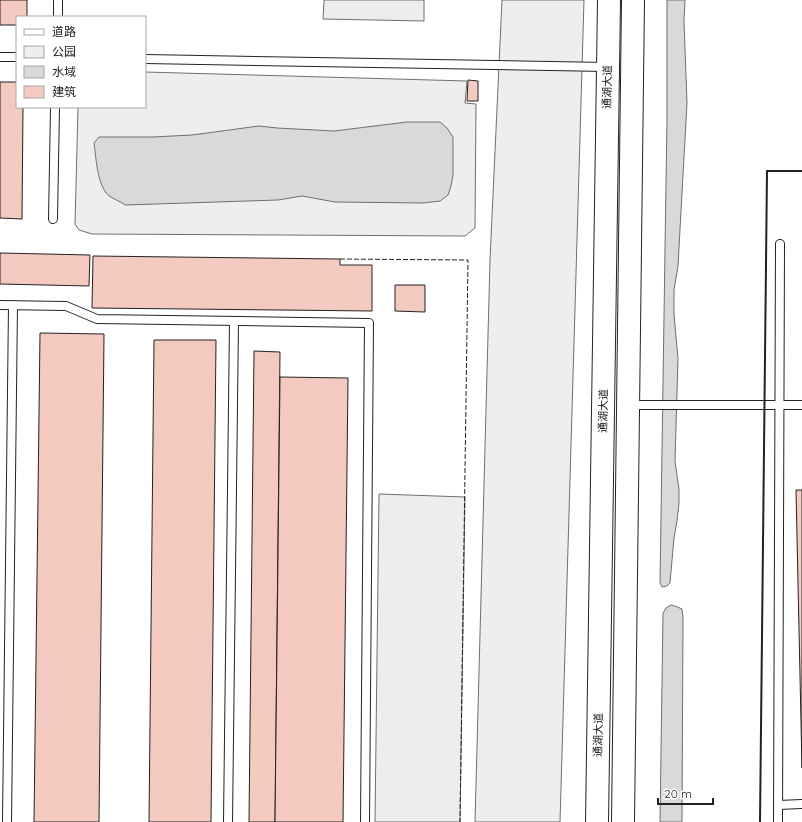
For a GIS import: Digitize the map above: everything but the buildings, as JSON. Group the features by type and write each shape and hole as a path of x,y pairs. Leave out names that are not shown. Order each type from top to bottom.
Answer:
{"main road":[{"name":"通湖大道","path":"597,822 608,0"},
{"path":"623,822 633,0"}],"lane":[{"path":"58,0 58,16"},
{"path":"0,56 16,57"},
{"path":"146,59 608,67"},
{"path":"53,219 56,108"},
{"path":"778,822 780,244"},
{"path":"0,305 66,306 97,319 369,323 365,822"},
{"path":"7,822 13,305"},
{"path":"228,822 234,321"},
{"path":"628,405 802,405"},
{"path":"778,805 802,804"}],"green space":[{"path":"502,0 584,0 560,822 475,822 490,260"},
{"path":"146,72 467,81 465,103 476,104 475,228 465,236 92,234 79,230 75,224 78,108 146,108"}],"shaded area":[{"path":"324,0 424,0 424,21 323,19"},
{"path":"379,494 465,497 460,822 375,822"}],"water":[{"path":"667,0 685,0 684,21 687,103 678,266 674,290 674,314 678,359 675,461 679,489 679,503 670,583 667,586 662,587 660,583 667,117"},
{"path":"407,122 440,122 447,128 453,137 453,175 451,186 448,195 440,201 423,203 335,202 302,196 278,200 125,205 108,195 103,188 97,169 94,143 99,137 192,135 259,126 334,131"},
{"path":"671,605 682,609 683,618 682,822 660,822 663,613 666,608"}],"fence":[{"path":"340,259 468,260 460,822"}],"wall":[{"path":"760,822 767,171 802,171"}]}
